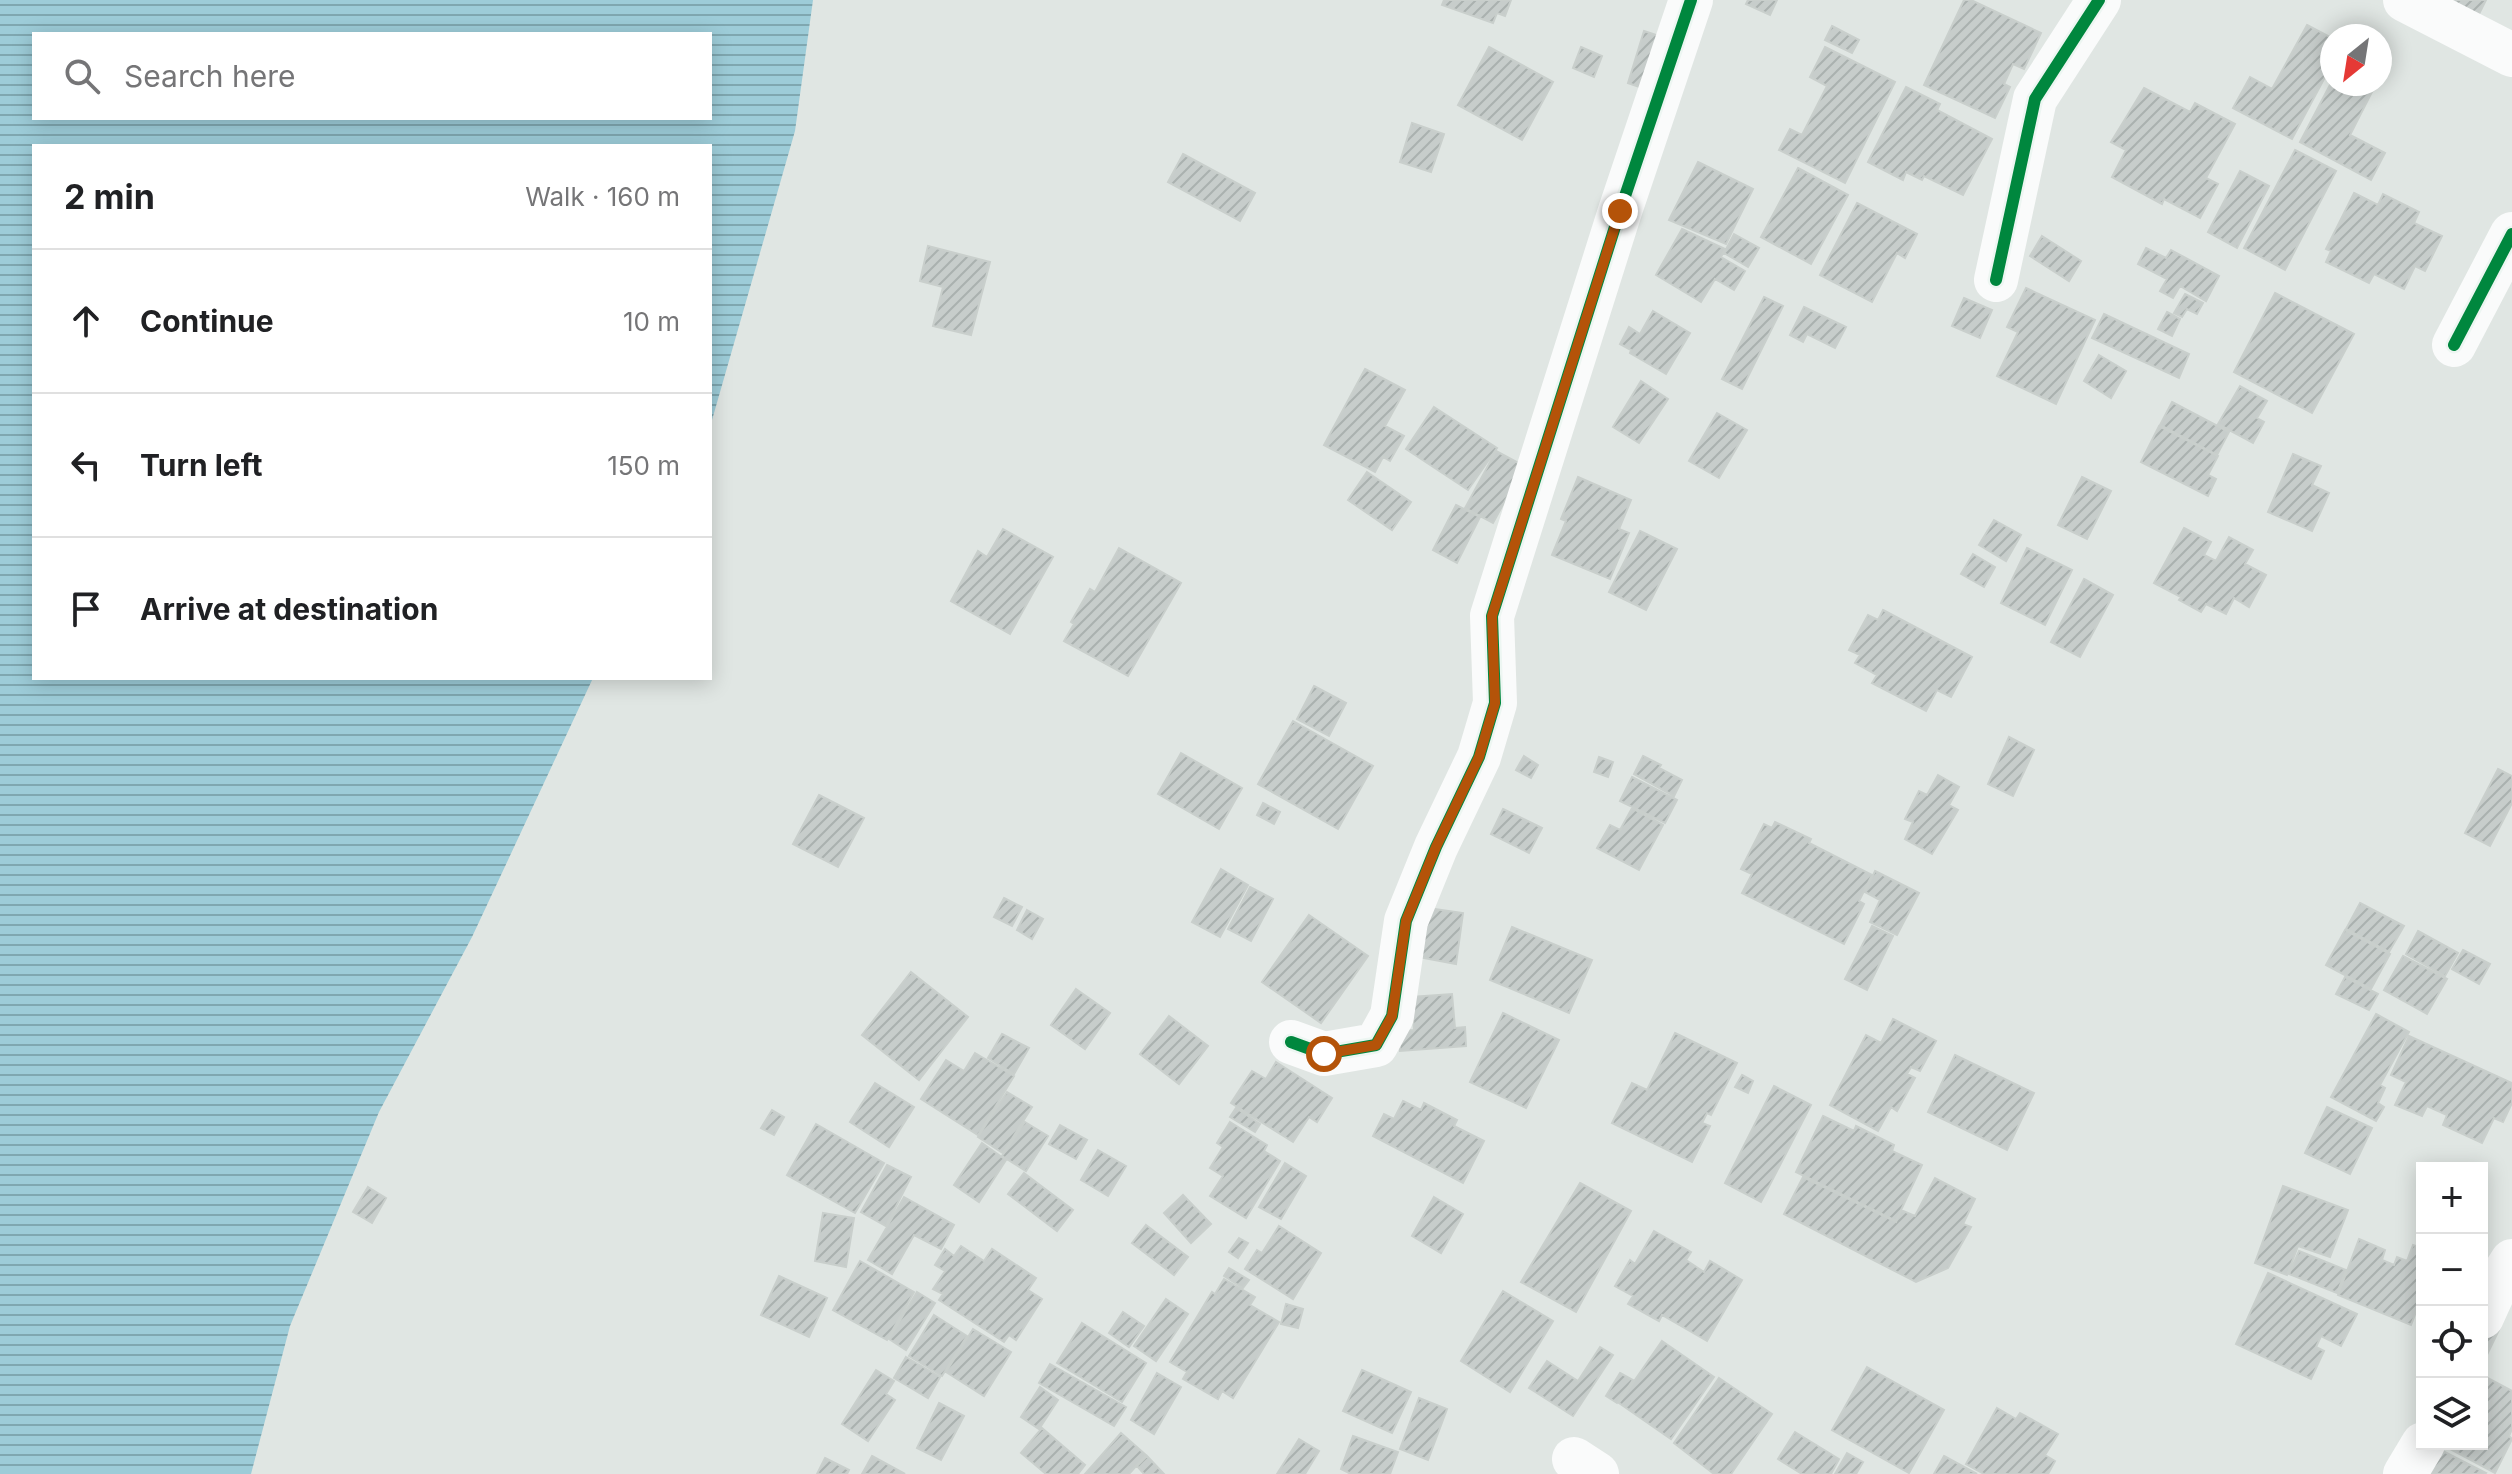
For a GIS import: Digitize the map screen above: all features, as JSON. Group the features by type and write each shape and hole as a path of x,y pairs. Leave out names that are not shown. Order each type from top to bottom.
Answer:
{"street":[{"path":"1291,1042 1324,1054 1376,1045 1392,1016 1406,921 1436,847 1479,757 1495,703 1492,616 1620,211 1691,0"},
{"path":"1996,280 2035,99 2099,0"},
{"path":"2405,0 2512,55"},
{"path":"2454,345 2512,234"},
{"path":"2487,1306 2512,1261"},
{"path":"2405,1474 2419,1450"}],"water":[{"path":"0,0 813,0 795,131 712,420 712,144 32,144 32,680 592,680 472,937 379,1112 290,1326 251,1474 0,1474"}],"building":[{"path":"1444,0 1511,0 1505,16 1497,13 1493,23 1442,5"},
{"path":"1748,0 1777,0 1770,15 1746,4"},
{"path":"1964,0 1971,0 2041,33 2024,69 2013,64 2004,84 2010,87 1995,118 1924,85"},
{"path":"2435,0 2486,0 2476,20"},
{"path":"2307,25 2320,32 2320,86 2292,139 2233,108 2250,77 2272,89"},
{"path":"1832,26 1859,40 1852,53 1825,40"},
{"path":"1644,31 1668,39 1651,91 1628,83"},
{"path":"1489,47 1553,82 1522,140 1458,105"},
{"path":"1581,47 1602,56 1594,77 1573,68"},
{"path":"1825,47 1895,82 1845,183 1779,150 1790,129 1802,135 1827,86 1810,77"},
{"path":"1906,87 1940,104 1937,110 1992,139 1963,195 1924,176 1922,180 1906,172 1903,180 1868,162"},
{"path":"2144,88 2190,112 2195,103 2235,124 2206,178 2218,184 2200,218 2164,199 2162,204 2112,177 2126,150 2111,142"},
{"path":"2324,96 2370,96 2350,135 2385,153 2371,180 2300,142"},
{"path":"1412,123 1444,134 1431,172 1400,162"},
{"path":"2295,150 2336,171 2285,270 2244,248"},
{"path":"1183,154 1255,193 1240,221 1168,182"},
{"path":"1698,162 1753,189 1726,244 1669,220"},
{"path":"1798,168 1848,195 1811,264 1761,237"},
{"path":"2240,171 2269,186 2237,248 2208,232"},
{"path":"2354,193 2378,205 2383,194 2419,212 2414,223 2442,236 2425,271 2415,266 2404,289 2374,274 2369,283 2326,262 2331,251 2326,249"},
{"path":"1857,203 1917,234 1905,258 1897,253 1872,302 1820,275"},
{"path":"1682,229 1725,249 1721,257 1745,271 1734,290 1715,279 1701,302 1656,275"},
{"path":"1734,234 1759,248 1748,267 1724,253"},
{"path":"2042,236 2081,261 2069,281 2030,256"},
{"path":"928,246 990,262 971,335 933,326 943,287 920,281"},
{"path":"2146,248 2166,258 2171,250 2219,276 2206,301 2180,286 2173,298 2160,291 2167,279 2138,264"},
{"path":"2026,288 2095,320 2056,404 1997,376 2018,332 2007,327"},
{"path":"2275,293 2354,334 2312,413 2234,372"},
{"path":"2185,294 2203,303 2197,314 2187,309 2182,317 2174,313"},
{"path":"1764,297 1783,306 1742,389 1722,379"},
{"path":"1964,298 1992,310 1980,338 1952,326"},
{"path":"1804,307 1846,327 1835,348 1807,334 1803,342 1790,335"},
{"path":"1653,311 1690,333 1666,374 1620,344 1629,327 1640,334"},
{"path":"2167,312 2180,319 2172,336 2158,329"},
{"path":"2104,314 2189,354 2179,378 2092,338"},
{"path":"2099,355 2126,371 2111,398 2084,381"},
{"path":"1365,369 1405,390 1385,426 1404,436 1390,461 1383,457 1375,472 1324,445"},
{"path":"1641,381 1668,399 1639,443 1613,427"},
{"path":"2240,386 2267,401 2257,418 2264,422 2253,443 2218,424"},
{"path":"2172,402 2229,432 2217,455 2160,425"},
{"path":"1434,407 1497,448 1468,490 1406,449"},
{"path":"1717,413 1747,430 1719,478 1689,461"},
{"path":"2159,426 2218,456 2208,475 2216,479 2208,496 2141,462"},
{"path":"1496,451 1524,466 1493,523 1465,508"},
{"path":"2293,454 2321,466 2312,485 2329,493 2312,531 2268,512"},
{"path":"1367,472 1411,502 1392,530 1348,500"},
{"path":"1578,477 1631,500 1619,529 1629,533 1610,579 1552,555 1566,521 1561,519"},
{"path":"2082,477 2111,491 2087,539 2058,525"},
{"path":"1456,505 1480,517 1457,563 1433,550"},
{"path":"1994,520 2021,535 2006,561 1979,545"},
{"path":"2184,528 2211,542 2204,555 2216,561 2229,537 2253,550 2245,564 2266,575 2249,607 2234,598 2226,614 2206,604 2201,612 2154,583"},
{"path":"1003,529 1053,557 1010,634 951,601 978,551 987,557"},
{"path":"1640,531 1677,549 1646,610 1609,592"},
{"path":"1119,548 1181,583 1128,676 1064,641 1090,589 1095,592"},
{"path":"2027,548 2072,570 2045,625 2001,603"},
{"path":"1973,554 1995,567 1984,587 1961,574"},
{"path":"2084,579 2113,595 2080,657 2051,642"},
{"path":"1883,610 1972,657 1951,697 1937,690 1926,711 1872,683 1877,675 1855,663 1860,655 1849,650 1868,615 1878,620"},
{"path":"1314,686 1346,703 1329,736 1297,719"},
{"path":"1293,721 1373,766 1338,829 1258,784"},
{"path":"2009,737 2034,750 2013,796 1988,784"},
{"path":"1181,753 1242,788 1219,829 1158,794"},
{"path":"1524,756 1538,765 1531,778 1516,770"},
{"path":"1643,756 1682,780 1674,796 1634,774"},
{"path":"1599,757 1613,762 1608,777 1594,772"},
{"path":"2498,769 2512,776 2512,803 2490,846 2465,833"},
{"path":"1938,775 1959,787 1949,805 1958,810 1932,854 1905,839 1913,822 1905,819 1919,791 1927,795"},
{"path":"1632,777 1677,800 1665,823 1620,801"},
{"path":"819,795 864,818 838,867 793,844"},
{"path":"1263,803 1280,812 1274,824 1257,815"},
{"path":"1632,808 1663,825 1639,870 1597,848 1610,825 1620,830"},
{"path":"1503,809 1542,828 1529,853 1491,834"},
{"path":"1775,822 1872,875 1859,901 1864,904 1844,944 1742,893 1752,874 1741,869 1764,824 1772,828"},
{"path":"1221,869 1248,885 1220,937 1192,922"},
{"path":"1875,871 1919,893 1897,935 1870,922 1880,900 1865,892"},
{"path":"1250,887 1273,899 1251,941 1228,929"},
{"path":"1004,898 1022,907 1012,926 994,917"},
{"path":"2360,903 2404,926 2389,952 2346,929"},
{"path":"1421,907 1463,913 1456,964 1413,956"},
{"path":"1027,910 1043,919 1032,939 1017,930"},
{"path":"1309,915 1368,956 1321,1023 1262,982"},
{"path":"1872,926 1893,936 1867,990 1845,979"},
{"path":"1512,927 1592,960 1569,1013 1490,980"},
{"path":"2345,930 2390,954 2371,989 2326,965"},
{"path":"2418,931 2458,953 2445,976 2406,954"},
{"path":"2463,950 2490,964 2479,984 2452,969"},
{"path":"2403,956 2447,979 2427,1014 2384,990"},
{"path":"911,972 968,1017 919,1080 862,1035"},
{"path":"2345,977 2378,994 2369,1010 2336,994"},
{"path":"1076,989 1110,1013 1085,1049 1051,1025"},
{"path":"1452,994 1455,1028 1465,1027 1466,1046 1400,1051 1399,1031 1414,1030 1411,997"},
{"path":"1503,1013 1559,1040 1526,1108 1470,1082"},
{"path":"2376,1014 2409,1032 2380,1085 2385,1088 2378,1103 2384,1107 2376,1121 2331,1097"},
{"path":"1169,1016 1208,1046 1179,1084 1140,1054"},
{"path":"1893,1019 1936,1041 1920,1071 1911,1067 1907,1074 1915,1078 1897,1111 1891,1107 1878,1131 1830,1105 1866,1035 1881,1043"},
{"path":"1675,1033 1737,1063 1711,1115 1707,1113 1702,1123 1710,1126 1692,1162 1612,1123 1632,1083 1647,1090"},
{"path":"1002,1034 1029,1048 1014,1074 988,1058"},
{"path":"2409,1036 2512,1083 2512,1103 2503,1122 2494,1118 2482,1143 2443,1125 2447,1115 2427,1106 2422,1116 2395,1105 2406,1082 2391,1075"},
{"path":"975,1053 1014,1076 978,1135 921,1099 946,1060 964,1071"},
{"path":"1955,1055 2034,1093 2007,1150 1928,1112"},
{"path":"1276,1062 1332,1098 1317,1122 1309,1117 1293,1142 1231,1103 1252,1071 1266,1079"},
{"path":"1742,1075 1753,1081 1748,1093 1735,1087"},
{"path":"875,1083 914,1107 889,1147 850,1122"},
{"path":"1774,1086 1811,1105 1761,1202 1725,1183"},
{"path":"1007,1092 1032,1107 1003,1153 978,1137"},
{"path":"1403,1101 1421,1110 1424,1103 1457,1120 1454,1126 1484,1141 1463,1183 1373,1136 1384,1114 1394,1119"},
{"path":"2327,1107 2372,1128 2350,1174 2305,1153"},
{"path":"1236,1108 1260,1124 1255,1132 1230,1117"},
{"path":"772,1110 784,1117 774,1135 761,1128"},
{"path":"1823,1116 1854,1131 1856,1126 1894,1145 1892,1151 1922,1165 1896,1221 1796,1172"},
{"path":"1025,1122 1048,1136 1026,1171 1002,1156"},
{"path":"1230,1122 1267,1145 1264,1151 1280,1161 1246,1218 1210,1196 1223,1176 1210,1168 1223,1147 1217,1143"},
{"path":"816,1124 884,1163 855,1213 787,1175"},
{"path":"1060,1125 1087,1140 1076,1159 1049,1144"},
{"path":"982,1143 1006,1160 979,1202 954,1185"},
{"path":"1098,1150 1126,1166 1108,1196 1081,1180"},
{"path":"1285,1163 1306,1176 1281,1219 1259,1207"},
{"path":"887,1165 911,1177 886,1226 861,1212"},
{"path":"1024,1173 1073,1210 1057,1231 1008,1194"},
{"path":"1803,1177 1896,1222 1901,1210 1915,1216 1935,1178 1975,1199 1963,1224 1971,1227 1948,1268 1916,1282 1784,1214"},
{"path":"1580,1183 1631,1211 1576,1312 1521,1282"},
{"path":"2283,1186 2348,1210 2330,1257 2298,1246 2287,1275 2255,1263"},
{"path":"368,1187 386,1198 372,1223 353,1212"},
{"path":"1183,1195 1211,1224 1191,1243 1164,1213"},
{"path":"904,1197 954,1225 941,1249 914,1235 892,1274 868,1260"},
{"path":"1434,1197 1463,1214 1441,1253 1412,1236"},
{"path":"823,1213 854,1218 846,1267 815,1261"},
{"path":"1146,1225 1188,1257 1174,1275 1132,1243"},
{"path":"1279,1226 1321,1253 1293,1299 1245,1269 1257,1250 1262,1253"},
{"path":"1654,1231 1691,1252 1686,1260 1704,1272 1710,1261 1742,1280 1707,1341 1662,1315 1659,1321 1628,1304 1633,1296 1615,1286 1630,1260 1635,1264"},
{"path":"1239,1238 1248,1243 1238,1258 1229,1252"},
{"path":"2359,1239 2385,1250 2382,1260 2394,1265 2397,1257 2407,1261 2413,1245 2416,1246 2416,1312 2411,1325 2338,1295"},
{"path":"961,1246 984,1261 992,1249 1036,1278 1028,1290 1042,1299 1016,1340 1009,1335 1004,1342 939,1300 943,1294 933,1289 945,1271 935,1265 945,1249 954,1256"},
{"path":"2299,1251 2346,1270 2337,1293 2289,1274"},
{"path":"860,1261 914,1292 887,1340 833,1310"},
{"path":"1229,1268 1249,1280 1243,1288 1224,1276"},
{"path":"2268,1273 2357,1314 2341,1346 2321,1336 2316,1347 2324,1351 2311,1379 2236,1344"},
{"path":"779,1276 827,1298 809,1337 761,1315"},
{"path":"1224,1279 1255,1297 1250,1305 1279,1322 1233,1398 1222,1391 1218,1399 1183,1379 1187,1372 1170,1362 1212,1292 1215,1294"},
{"path":"1503,1291 1553,1321 1510,1392 1461,1361"},
{"path":"917,1292 935,1303 906,1350 889,1339"},
{"path":"1166,1299 1188,1314 1156,1361 1134,1346"},
{"path":"1286,1304 1303,1309 1298,1328 1281,1324"},
{"path":"1123,1312 1144,1326 1129,1347 1109,1333"},
{"path":"934,1315 967,1336 942,1376 909,1356"},
{"path":"1082,1323 1146,1363 1122,1402 1057,1363"},
{"path":"2488,1324 2499,1330 2488,1353"},
{"path":"973,1329 1011,1352 984,1396 946,1372"},
{"path":"1662,1341 1714,1377 1671,1439 1619,1403"},
{"path":"1600,1347 1613,1355 1573,1416 1529,1388 1547,1361 1578,1381"},
{"path":"906,1357 940,1377 928,1398 894,1378"},
{"path":"1050,1364 1126,1407 1114,1426 1039,1383"},
{"path":"1867,1367 1944,1410 1909,1473 1832,1430"},
{"path":"876,1370 894,1381 886,1394 895,1400 868,1441 842,1424"},
{"path":"1362,1370 1411,1392 1392,1433 1343,1411"},
{"path":"1157,1373 1181,1387 1154,1434 1131,1420"},
{"path":"1620,1373 1633,1380 1617,1403 1606,1396"},
{"path":"1719,1378 1772,1414 1731,1474 1714,1474 1674,1443"},
{"path":"2488,1378 2512,1391 2512,1429 2509,1436 2512,1439 2495,1473 2452,1450 2488,1450"},
{"path":"1040,1387 1058,1400 1039,1429 1021,1417"},
{"path":"1419,1398 1447,1409 1428,1460 1400,1449"},
{"path":"939,1403 964,1416 941,1460 917,1448"},
{"path":"1997,1408 2016,1419 2020,1413 2058,1434 2045,1455 2055,1461 2048,1474 1984,1474 1966,1464"},
{"path":"1042,1428 1085,1465 1078,1474 1046,1474 1021,1453"},
{"path":"1795,1432 1839,1459 1831,1474 1802,1474 1778,1459"},
{"path":"1121,1433 1146,1455 1129,1474 1085,1474"},
{"path":"1353,1436 1398,1452 1390,1474 1351,1474 1341,1469"},
{"path":"1299,1439 1319,1451 1305,1474 1277,1474"},
{"path":"2426,1450 2441,1450 2486,1473 2485,1474 2413,1474"},
{"path":"1847,1453 1863,1462 1856,1474 1835,1474"},
{"path":"872,1456 905,1474 862,1474"},
{"path":"1147,1456 1164,1474 1144,1474 1137,1466"},
{"path":"1944,1456 1977,1474 1934,1474"},
{"path":"825,1458 849,1470 847,1474 817,1474"}],"cycle path":[{"path":"1291,1042 1324,1054 1376,1045 1392,1016 1406,921 1436,847 1479,757 1495,703 1492,616 1620,211 1691,0"},
{"path":"1996,280 2035,99 2099,0"},
{"path":"2454,345 2512,234"}],"route":[{"path":"1324,1054 1376,1045 1392,1016 1406,921 1436,847 1479,757 1495,703 1492,616 1620,211"}]}
